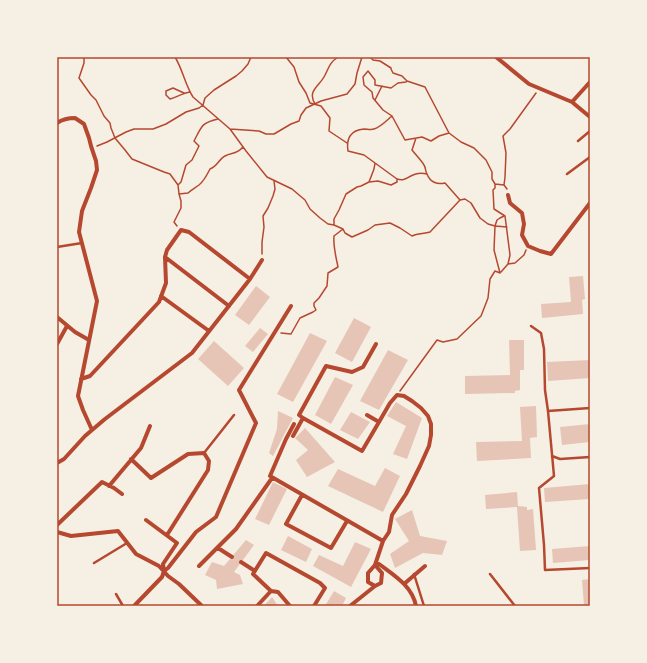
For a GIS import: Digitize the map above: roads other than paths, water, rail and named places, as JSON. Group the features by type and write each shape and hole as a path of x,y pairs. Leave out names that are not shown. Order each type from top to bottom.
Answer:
{"street":[{"path":"496,57 529,84 572,102 590,117"},
{"path":"572,102 590,82"},
{"path":"57,123 67,118 75,118 84,124 96,161 97,170 82,211 79,232 96,301 78,396 92,430"},
{"path":"508,195 510,203 522,213 524,224 522,235 528,246 551,254 590,203"},
{"path":"81,379 90,376 159,302 166,283 165,257 167,250 181,230 189,232 250,279"},
{"path":"165,257 229,306"},
{"path":"57,463 64,459 85,436 104,419 192,352 250,279 262,260"},
{"path":"161,296 209,331"},
{"path":"164,571 196,532 216,517 256,423 239,390 291,306"},
{"path":"57,317 75,332 89,340"},
{"path":"57,344 67,326"},
{"path":"374,586 368,582 368,573 375,565 383,541 389,532 392,515 406,494 429,446 431,424 428,416 412,401 404,396 397,395 390,403 362,451 299,415 326,366 352,372 362,367 376,344"},
{"path":"368,415 379,422"},
{"path":"293,436 303,418"},
{"path":"199,566 236,529 272,478 270,476 294,424"},
{"path":"109,486 141,448 150,426"},
{"path":"131,459 151,478 188,454 204,453 208,461 208,470 167,535"},
{"path":"272,478 383,541"},
{"path":"57,525 102,482 122,494"},
{"path":"302,495 286,524 331,548 347,521"},
{"path":"134,606 162,578 164,564 177,543 146,520"},
{"path":"57,532 72,536 118,531 136,554 159,566 202,606"},
{"path":"218,548 232,557"},
{"path":"290,606 278,592 271,591 253,574 266,554 320,583 324,588 314,606"},
{"path":"241,562 255,570"},
{"path":"375,565 380,564 404,584 415,600 416,606"},
{"path":"350,606 374,586 380,583 382,573 375,565"},
{"path":"404,584 425,566"},
{"path":"257,606 271,591"}],"lane":[{"path":"578,140 590,131"},
{"path":"567,174 590,157"},
{"path":"57,247 82,243"},
{"path":"531,326 541,333 544,349 545,390 554,476 539,488 545,570 590,568"},
{"path":"548,411 590,408"},
{"path":"204,453 234,415"},
{"path":"552,456 560,459 590,456"},
{"path":"94,563 127,543"},
{"path":"414,574 424,606"},
{"path":"490,574 515,606"},
{"path":"116,594 123,606"}]}
